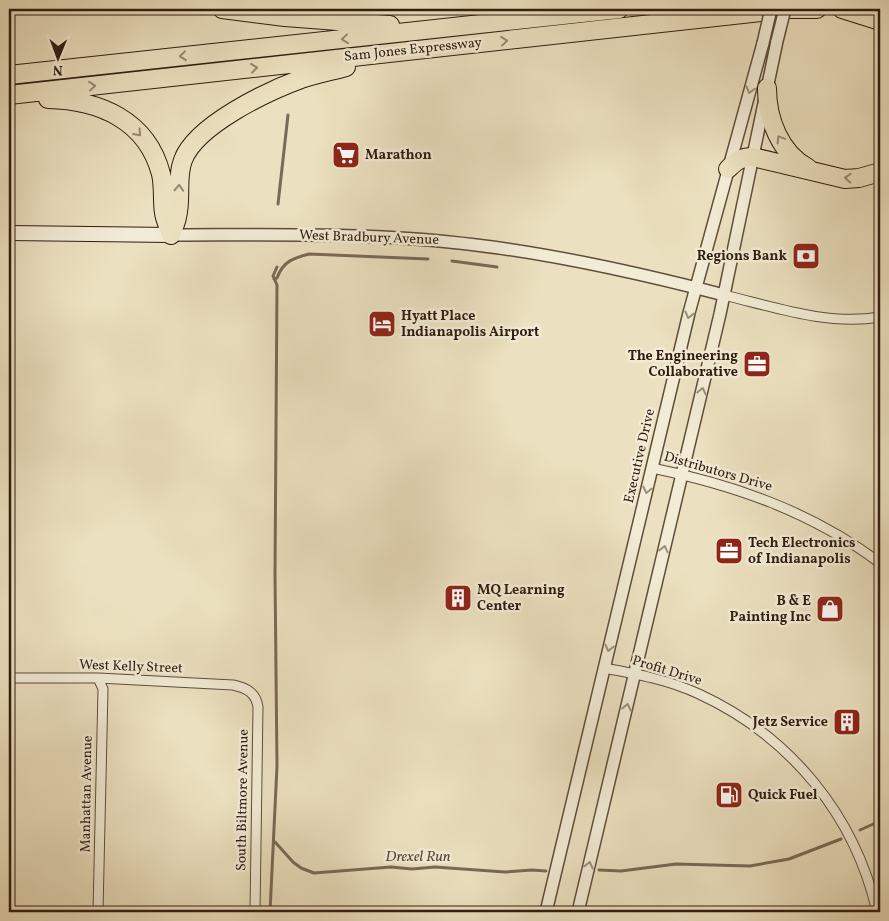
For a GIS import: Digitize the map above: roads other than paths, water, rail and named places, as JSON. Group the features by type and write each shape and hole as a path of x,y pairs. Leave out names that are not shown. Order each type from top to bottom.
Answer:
{"highway":[{"path":"222,9 310,20 445,28"},
{"name":"Sam Jones Expressway","path":"9,75 619,9"},
{"name":"Sam Jones Expressway","path":"9,96 788,9 816,9"},
{"path":"842,9 880,21"},
{"path":"171,235 178,216 182,162 188,150 201,135 248,104 300,80 320,73 420,50"},
{"path":"767,88 769,111 778,136 789,153 815,172"},
{"path":"9,96 68,100 93,104 106,109 127,122 149,148 159,169 164,193 164,213 171,235"},
{"path":"728,169 738,159 753,158 849,179 864,178 880,172"}],"main road":[{"name":"West Bradbury Avenue","path":"12,232 171,235"}],"street":[{"name":"Executive Drive","path":"546,912 696,287 771,9"},
{"path":"578,912 724,295 785,9"},
{"name":"West Bradbury Avenue","path":"171,235 318,235 381,237 475,244 576,261 696,287 724,295"},
{"path":"724,295 801,313 832,318 858,319 880,317"},
{"name":"Distributors Drive","path":"652,468 682,474 749,493 792,510 832,532 880,563"},
{"name":"Profit Drive","path":"604,668 675,684 742,717 769,736 800,765 823,792 850,835 864,867 877,912"},
{"name":"West Kelly Street","path":"9,678 98,678 233,685 250,691"},
{"name":"Manhattan Avenue","path":"98,678 103,689 98,912"},
{"name":"South Biltmore Avenue","path":"250,691 255,695 258,707 255,912"}],"waterway":[{"path":"278,204 288,115"},
{"path":"274,279 277,278 282,268 290,261 309,254 428,259"},
{"path":"452,261 497,267"},
{"path":"270,912 277,766 275,573 277,285 273,276 277,267"},
{"name":"Drexel Run","path":"860,830 880,821"},
{"name":"Drexel Run","path":"599,870 621,871 676,864 750,866 789,859 841,839"},
{"name":"Drexel Run","path":"275,842 293,862 301,868 314,873 391,867 412,869 435,867 505,872 546,871"}],"place":[{"name":"Marathon","path":"346,155"},
{"name":"Regions Bank","path":"806,256"},
{"name":"Hyatt Place Indianapolis Airport","path":"382,324"},
{"name":"The Engineering Collaborative","path":"757,364"},
{"name":"Tech Electronics of Indianapolis","path":"729,551"},
{"name":"MQ Learning Center","path":"458,598"},
{"name":"B & E Painting Inc","path":"830,609"},
{"name":"Jetz Service","path":"847,722"},
{"name":"Quick Fuel","path":"729,795"}]}
